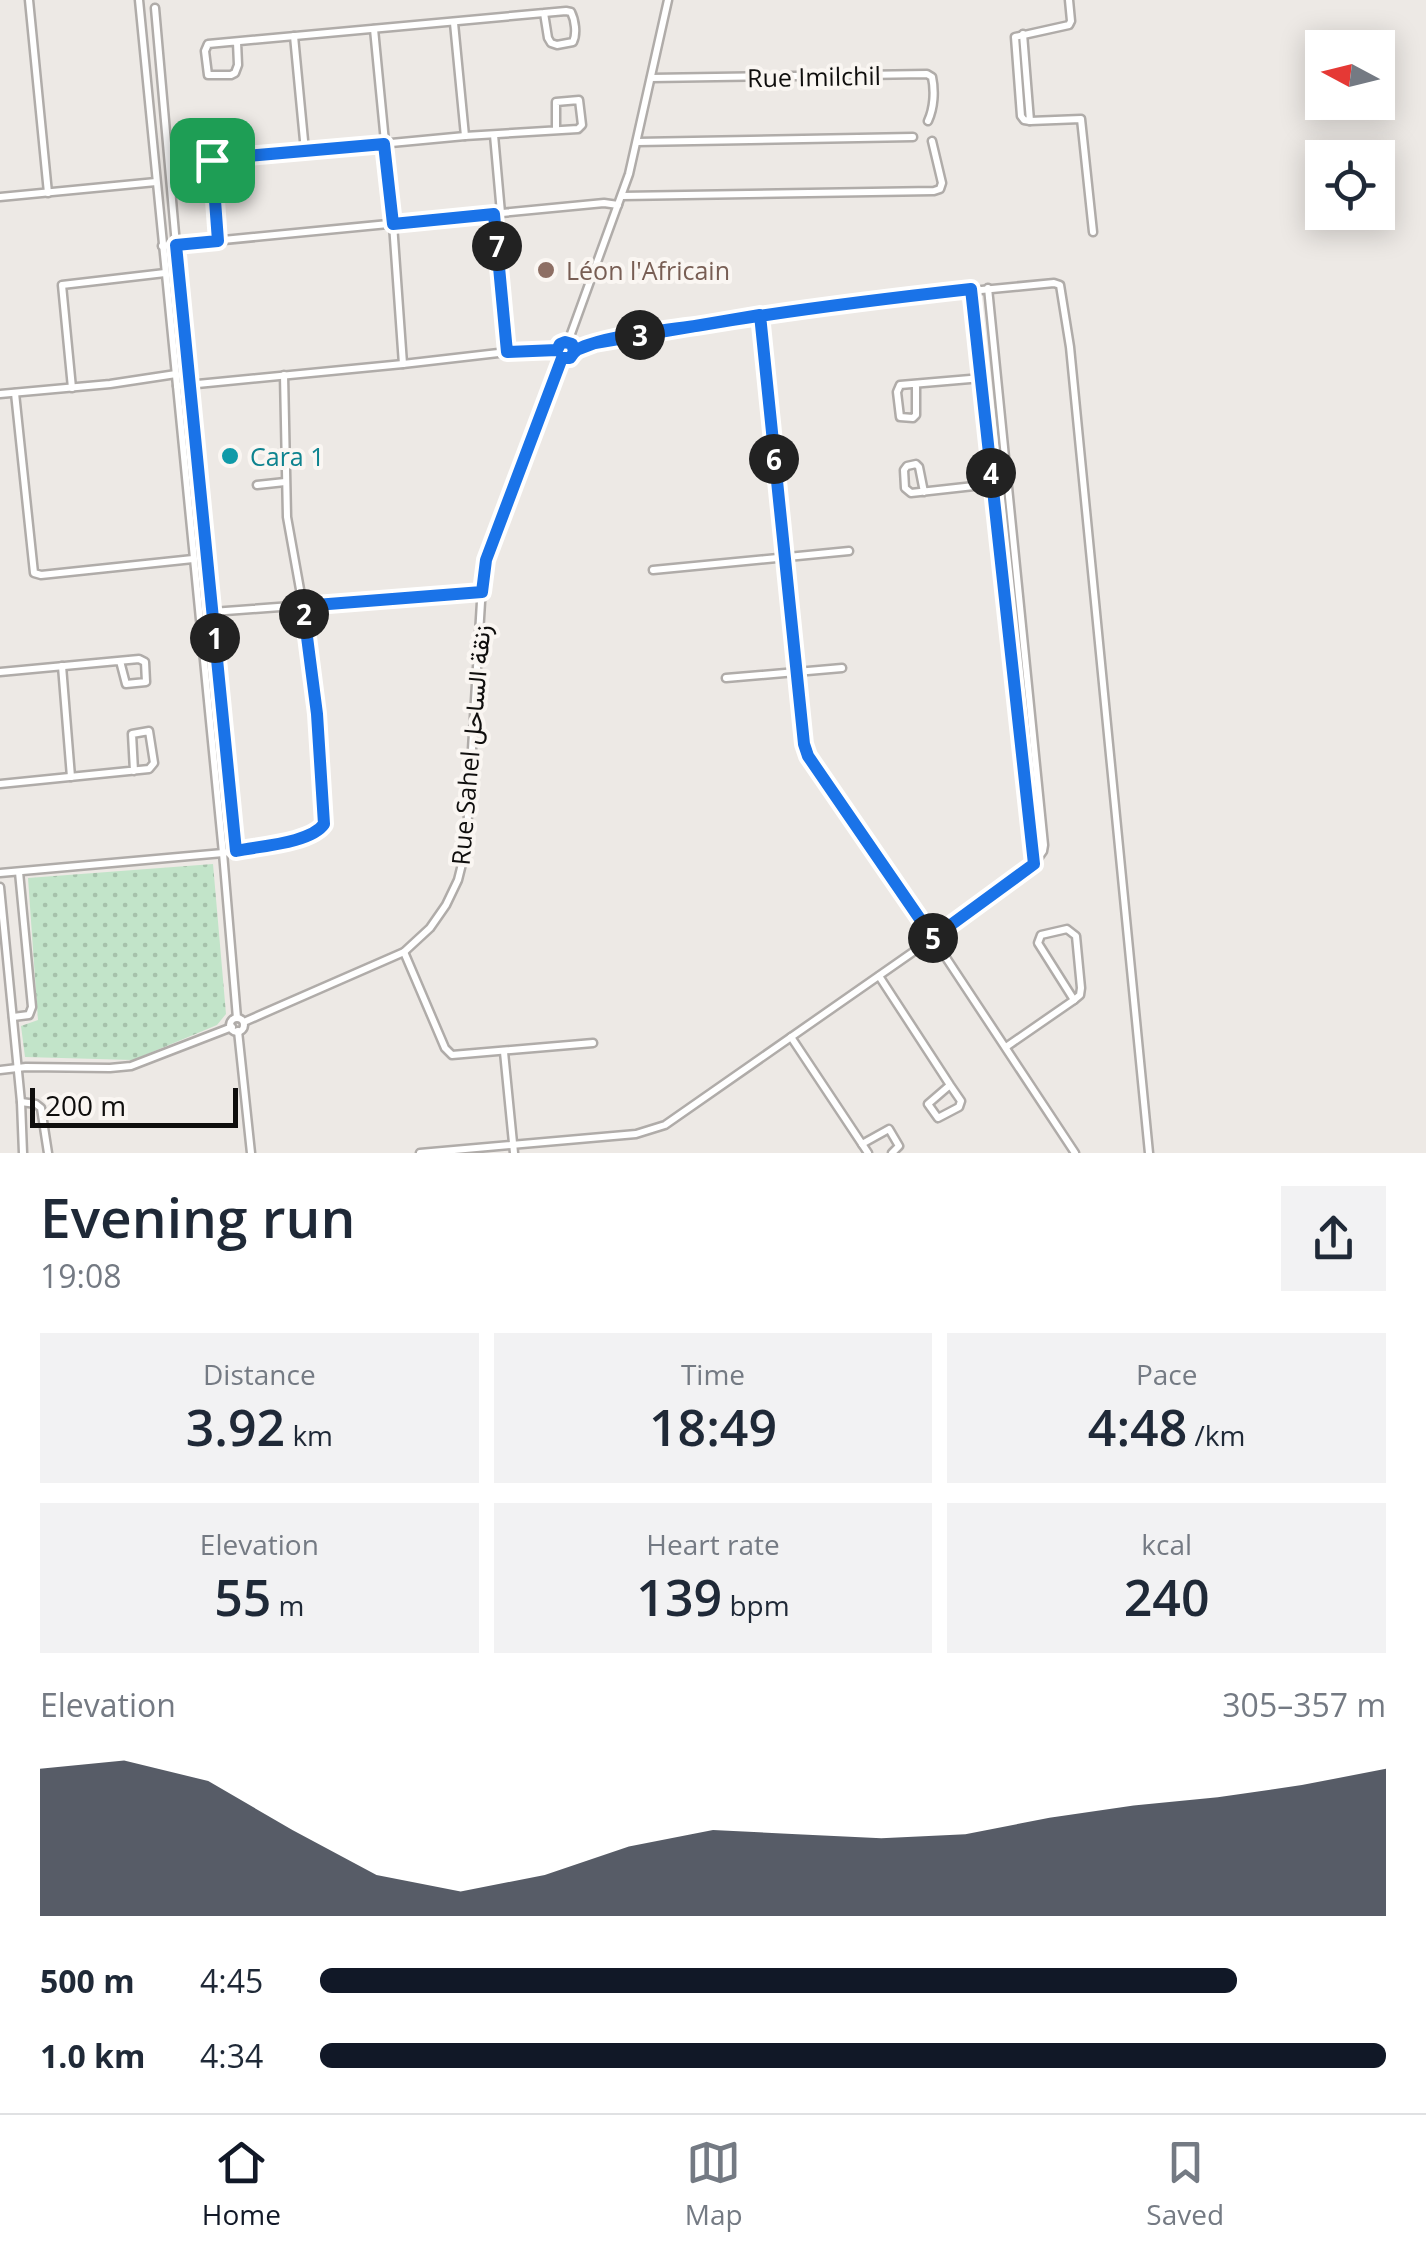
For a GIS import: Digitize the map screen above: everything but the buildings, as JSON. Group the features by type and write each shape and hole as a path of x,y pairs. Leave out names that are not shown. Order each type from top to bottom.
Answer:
{"street":[{"path":"29,0 48,193"},
{"path":"0,1070 131,1066 244,1027 240,1020 139,0"},
{"path":"568,342 622,196 668,0"},
{"path":"1069,0 1070,24 1014,38 1021,116 1030,120 1081,119 1093,232"},
{"path":"156,8 236,851"},
{"path":"236,42 235,73 208,74 206,45 294,36 544,14 572,12 574,42 551,43 544,14"},
{"path":"454,22 465,136"},
{"path":"374,29 403,364"},
{"path":"294,36 305,151"},
{"name":"Rue Imilchil","path":"651,78 927,74 934,85 928,121"},
{"path":"212,160 465,136 556,130 582,127 580,100 556,102 556,130"},
{"path":"218,241 212,138 217,131 242,130 247,156"},
{"path":"494,134 507,352"},
{"path":"637,142 913,137"},
{"path":"622,196 937,191 941,186 932,141"},
{"path":"0,198 156,182"},
{"path":"162,246 604,203 618,205"},
{"path":"72,388 63,284 164,273"},
{"path":"177,386 507,352 570,358 574,351 595,343 760,315 971,289 1057,283 1062,288 1070,347 1149,1153"},
{"path":"420,1153 513,1149 652,1130 677,1117 1034,864 1044,845 988,288"},
{"path":"971,289 1034,864"},
{"path":"760,315 808,756 1075,1153"},
{"path":"568,342 574,351"},
{"path":"559,354 560,344 568,342"},
{"name":"Rue Sahel زنقة الساحل","path":"240,1020 404,952 430,928 453,891 463,866 469,816 486,560 559,354"},
{"path":"0,394 176,374"},
{"path":"0,873 236,851 310,836 322,829 317,714 287,517 284,374"},
{"path":"916,384 916,414 912,418 900,417 901,385 982,378"},
{"path":"15,393 34,573 193,560"},
{"path":"924,492 916,464 906,466 906,490 911,494 992,484"},
{"path":"257,485 285,482"},
{"path":"996,528 1011,528"},
{"path":"653,570 849,551"},
{"path":"212,612 482,592"},
{"path":"0,672 120,661 144,660 146,682 125,683 120,661"},
{"path":"62,666 71,777"},
{"path":"726,678 842,668"},
{"path":"0,784 134,771 149,769 154,765 149,731 132,734 134,771"},
{"path":"14,1017 29,1015 32,1007 20,872"},
{"path":"0,887 23,1153"},
{"path":"1006,1047 1074,1000 1082,990 1076,936 1068,929 1041,935 1039,945 1074,1000"},
{"path":"404,952 448,1052 457,1056 593,1043"},
{"path":"879,976 961,1101 960,1106 938,1118 928,1104 950,1085"},
{"path":"235,1029 251,1153"},
{"path":"791,1037 868,1153"},
{"path":"504,1052 513,1149"},
{"path":"21,1102 41,1108 48,1153"},
{"path":"862,1144 889,1129 899,1146 892,1153"}],"green space":[{"path":"213,864 226,1014 217,1025 133,1060 25,1057 21,1026 38,1020 28,878"}],"place":[{"name":"Léon l'Africain","path":"546,270"},
{"name":"Cara 1","path":"230,456"}],"route":[{"path":"212,160 212,134 238,129 242,130 247,156 384,144 393,224 494,214 507,352 557,350 565,342 572,344 574,351 585,346 595,343 760,315 808,756 933,938 1034,864 971,289 835,304 760,315 665,330 595,343 574,351 570,358 562,358 486,560 482,592 303,606 317,714 324,824 310,836 236,851 176,245 218,241 212,160"}]}
